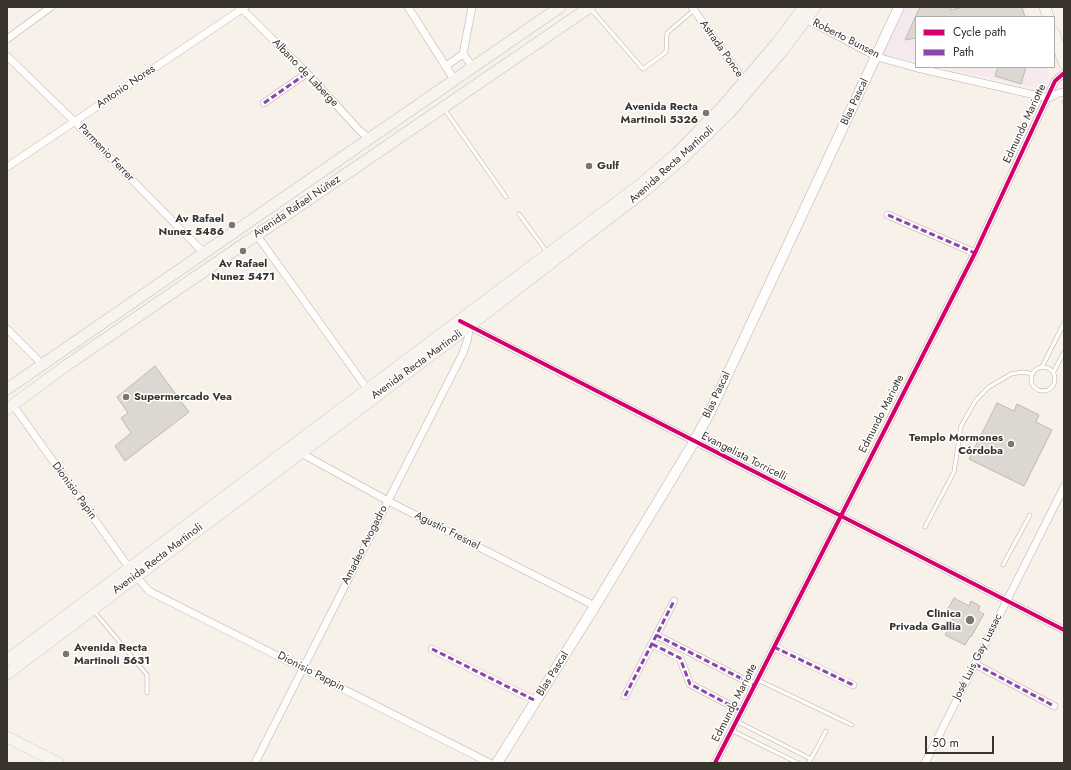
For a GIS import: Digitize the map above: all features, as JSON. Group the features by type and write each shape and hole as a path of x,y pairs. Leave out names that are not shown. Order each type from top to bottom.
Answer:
{"main road":[{"name":"Avenida Rafael Núñez","path":"7,389 203,252 455,81 560,7"},
{"name":"Avenida Rafael Núñez","path":"10,407 67,365 256,234 590,7"},
{"name":"Avenida Recta Martinoli","path":"7,674 93,609 132,572 368,390 468,322 508,290 514,280 635,188 676,154 748,86 777,43 804,7"},
{"name":"Avenida Recta Martinoli","path":"7,660 299,452 464,324 647,189 708,134 815,7"},
{"name":"Blas Pascal","path":"497,763 595,606 694,442 877,57 899,7"},
{"path":"1055,36 1064,63"},
{"path":"473,67 484,73 494,72"},
{"path":"395,140 402,126 450,94 456,86 455,81"},
{"path":"7,666 33,646 35,639"},
{"path":"7,737 58,763"}],"street":[{"path":"7,39 51,7"},
{"path":"408,7 455,81"},
{"path":"446,66 463,54 472,7"},
{"name":"Albano de Laberge","path":"242,8 307,74 360,131 369,138"},
{"name":"Antonio Nores","path":"7,167 242,8"},
{"name":"Astrada Ponce","path":"693,9 748,86"},
{"name":"Roberto Bunsen","path":"806,19 877,57 915,67"},
{"path":"463,54 473,67"},
{"name":"Parmenio Ferrer","path":"7,56 75,122 203,252"},
{"name":"Roberto Bunsen","path":"918,68 1048,98"},
{"name":"Edmundo Mariotte","path":"715,763 974,253 1055,81 1064,73"},
{"path":"264,103 307,74"},
{"name":"Edmundo Mariotte","path":"1048,98 1059,93 1063,95"},
{"path":"888,214 974,253"},
{"path":"256,234 368,390"},
{"name":"Evangelista Torricelli","path":"464,324 839,517 1064,630"},
{"name":"Amadeo Avogadro","path":"255,763 463,353 468,338 464,324"},
{"path":"7,329 42,364"},
{"name":"Dionisio Papin","path":"10,407 132,572"},
{"name":"Agustín Fresnel","path":"299,452 388,501 595,606"},
{"name":"José Luis Gay Lussac","path":"924,763 1064,487"},
{"name":"Dionisio Pappin","path":"132,572 149,591 490,763"},
{"path":"625,696 674,601"},
{"path":"656,635 756,682"},
{"path":"652,644 680,658 690,684 741,710"},
{"path":"774,647 853,685"},
{"path":"432,649 536,701"},
{"path":"680,658 684,649"},
{"path":"975,664 1054,706"}],"lane":[{"path":"590,7 643,69 666,52 667,33 693,9"},
{"path":"443,107 506,197"},
{"path":"519,214 549,254"},
{"path":"1042,367 1064,323"},
{"path":"1053,373 1064,352"},
{"path":"1042,367 1048,368 1053,373 1055,380 1053,386 1044,391 1034,386 1031,380 1032,374 1037,369 1042,367"},
{"path":"925,527 954,472 961,426 976,400 989,387 1011,374 1023,372 1032,374"},
{"path":"1003,565 1030,515"},
{"path":"93,609 146,674 147,693"},
{"path":"756,682 852,725"},
{"path":"736,721 811,759"},
{"path":"732,730 798,763"},
{"path":"808,763 826,731"}],"path":[{"path":"1063,95 1064,105"}],"shaded area":[{"path":"906,7 1025,7 1029,16 915,16 915,62 882,55"},
{"path":"944,68 1046,68 1049,75 1044,89"}],"building":[{"path":"920,7 951,7 950,10 965,7 1022,7 1025,16 916,16"},
{"path":"915,18 915,38 905,40"},
{"path":"998,68 1026,68 1021,84 995,76"},
{"path":"155,366 189,412 125,461 115,446 131,433 121,418 128,413 117,397"},
{"name":"Templo Mormones Córdoba","path":"997,403 1014,411 1017,404 1039,415 1036,422 1052,430 1024,486 969,459"},
{"name":"Clinica Privada Gallia","path":"954,598 969,606 971,601 980,606 978,611 984,614 965,645 945,635 955,614 947,610"}],"marked path":[{"path":"264,103 307,73"},
{"path":"888,215 975,253"},
{"path":"625,696 674,601"},
{"path":"656,635 754,685"},
{"path":"652,644 680,658 690,684 741,711"},
{"path":"774,647 853,685"},
{"path":"432,649 536,701"},
{"path":"975,664 1054,706"}],"cycle path":[{"path":"715,763 975,253 1055,81 1064,73"},
{"path":"460,321 1064,630"}],"place":[{"name":"Avenida Recta Martinoli 5326","path":"706,113"},
{"name":"Gulf","path":"589,166"},
{"name":"Av Rafael Nunez 5486","path":"232,225"},
{"name":"Av Rafael Nunez 5471","path":"243,251"},
{"name":"Supermercado Vea","path":"126,397"},
{"name":"Templo Mormones Córdoba","path":"1011,444"},
{"name":"Clinica Privada Gallia","path":"970,620"},
{"name":"Avenida Recta Martinoli 5631","path":"66,654"}]}
